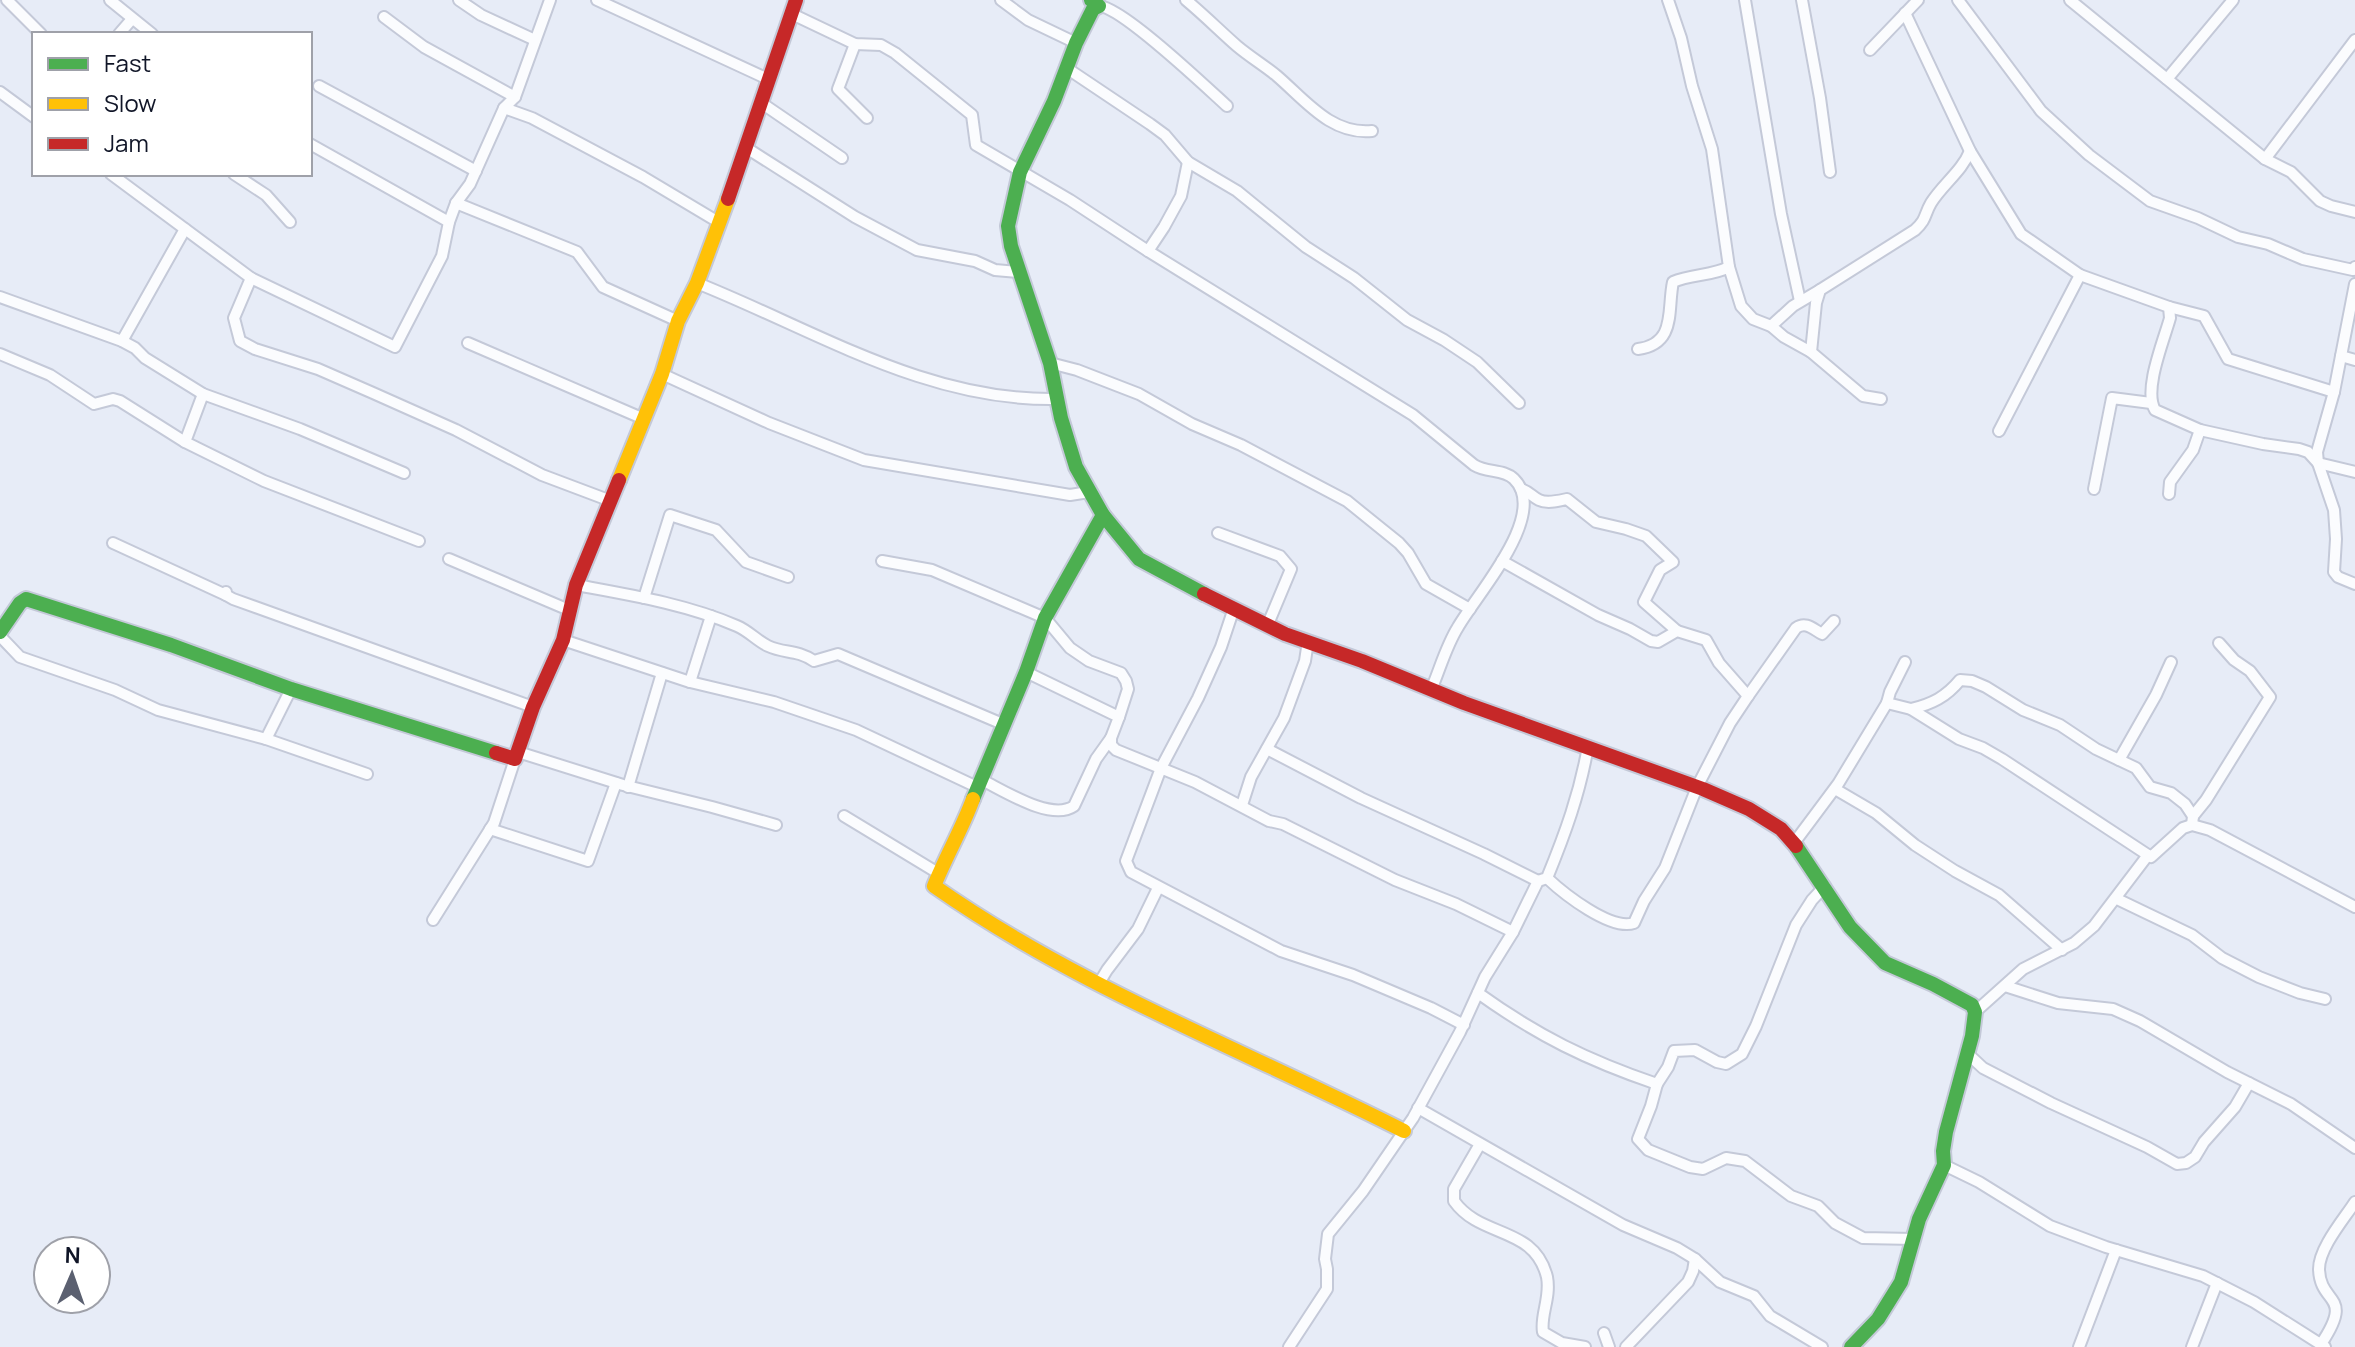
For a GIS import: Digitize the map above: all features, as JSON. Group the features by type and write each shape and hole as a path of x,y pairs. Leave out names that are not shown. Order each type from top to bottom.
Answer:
{"street":[{"path":"7,0 39,32"},
{"path":"110,0 149,32"},
{"path":"459,0 481,15 535,40"},
{"path":"114,176 251,278 395,347 442,256 456,203 470,184 504,108 515,97 550,0"},
{"path":"597,0 768,79"},
{"path":"1001,0 1028,20 1076,43"},
{"path":"1186,0 1318,114 1346,129 1372,131"},
{"path":"1668,0 1712,149 1729,267 1741,306 1753,319 1771,326 1811,352 1863,396 1881,399"},
{"path":"1745,0 1781,214 1800,301"},
{"path":"1802,0 1830,172"},
{"path":"1870,50 1918,0"},
{"path":"1958,0 2041,111 2089,155 2150,201 2198,218 2238,237 2268,244 2303,259 2353,270 2355,267"},
{"path":"2070,0 2265,159 2291,172 2320,201 2355,212"},
{"path":"2167,79 2233,0"},
{"path":"1227,106 1165,51 1099,2 1076,43 1068,69 1020,172 1008,226 1011,246 1050,363 1072,453 1089,492 1103,515 1139,559 1285,634 1749,809 1781,829 1794,843 1850,927 1885,963 1972,1005 1975,1012 1968,1054 1946,1132 1944,1165 1919,1219 1901,1282 1878,1319 1851,1347"},
{"path":"433,920 490,829 533,707 563,640 576,585 662,374 678,321 697,283 720,223 794,7 855,44 881,45 895,53 972,115 976,145 1070,200 1413,415 1474,465 1484,471 1505,473 1514,479 1521,489 1524,504 1518,532 1456,629 1431,690"},
{"path":"1905,13 1970,151 2021,234 2080,275 2169,307 2204,316 2228,359 2334,392"},
{"path":"384,17 424,47 515,97"},
{"path":"121,32 132,19"},
{"path":"2265,159 2355,40"},
{"path":"855,44 838,89 867,118"},
{"path":"1068,69 1165,135 1188,162 1237,191 1306,247 1354,278 1407,320 1477,362 1519,403"},
{"path":"319,86 476,171"},
{"path":"0,92 32,116"},
{"path":"760,102 842,158"},
{"path":"504,108 560,132 720,223"},
{"path":"312,145 449,222"},
{"path":"745,147 855,217 917,250 975,261 995,270 1018,272"},
{"path":"1771,326 1800,301 1915,230 1925,220 1931,204 1970,151"},
{"path":"1148,251 1181,196 1188,162"},
{"path":"237,176 266,195 290,222"},
{"path":"456,203 577,252 603,287 678,321"},
{"path":"122,341 185,229"},
{"path":"1638,349 1648,348 1662,338 1670,324 1673,282 1729,267"},
{"path":"1999,431 2080,275"},
{"path":"251,278 234,318 240,341 255,349 318,369 456,430 542,475 611,501"},
{"path":"697,283 899,371 988,395 1058,399"},
{"path":"2318,463 2320,439 2334,392 2355,284"},
{"path":"1811,352 1820,290"},
{"path":"0,297 122,341 203,394 300,429 404,473"},
{"path":"2169,307 2170,318 2151,389 2151,403 2155,410 2200,430 2308,452 2318,463 2334,510 2334,572 2355,584"},
{"path":"468,343 644,419"},
{"path":"0,354 50,375 94,404 113,399 120,401 185,442 264,481 419,541"},
{"path":"2341,356 2355,360"},
{"path":"1050,363 1139,394 1192,424 1241,445 1347,501 1399,543 1426,584 1470,609"},
{"path":"662,374 769,423 864,460 1070,495 1089,492"},
{"path":"185,442 203,394"},
{"path":"2094,489 2112,398 2151,403"},
{"path":"2169,494 2170,482 2193,450 2200,430"},
{"path":"2318,463 2355,472"},
{"path":"1521,489 1531,492 1539,500 1553,502 1567,499 1596,522 1646,536 1673,562 1660,570 1644,602 1677,631 1706,640 1719,663 1748,696"},
{"path":"644,598 670,515 716,530 746,562 788,577"},
{"path":"1103,515 1045,618 960,834 934,886 1021,944 1098,985 1404,1131"},
{"path":"1218,533 1280,556 1291,569 1268,624"},
{"path":"113,543 226,594 533,707"},
{"path":"449,559 569,610"},
{"path":"563,640 690,682 774,702 856,730 1047,810 1067,811 1074,806 1119,717 1128,689 1121,673 1089,661 1070,648 1045,618 932,570 882,561"},
{"path":"1502,561 1651,641 1658,642 1677,631"},
{"path":"576,585 644,598 711,616 741,627 768,647 802,653 814,661 838,654 1005,725"},
{"path":"367,774 266,739 158,710 115,690 20,657 0,634 20,603 26,599 171,645 291,689 516,756 776,825"},
{"path":"1234,608 1221,647 1161,768 1126,861 1131,872 1281,951 1353,975 1464,1025"},
{"path":"690,682 711,616"},
{"path":"1267,749 1361,798 1543,880 1582,907 1621,925 1634,923 1665,868 1697,787 1730,723 1796,628 1807,625 1822,634 1834,621"},
{"path":"1242,805 1251,777 1289,705 1305,661 1308,641"},
{"path":"1887,703 1911,709 1959,739 2002,759 2151,857 2192,820 2270,697 2250,671 2234,660 2219,643"},
{"path":"1794,843 1835,789 1887,703 1905,662"},
{"path":"2119,760 2171,662"},
{"path":"1026,672 1119,717"},
{"path":"628,787 662,673"},
{"path":"1911,709 1931,705 1950,692 1960,680 1986,687 2023,710 2060,725 2096,749 2136,768 2150,787 2171,793 2185,804 2192,820 2355,907"},
{"path":"266,739 291,689"},
{"path":"1111,738 1111,745 1116,750 1242,805 1269,821 1283,824 1395,880 1456,904 1513,932"},
{"path":"1289,1347 1327,1289 1325,1259 1328,1234 1363,1191 1418,1108 1464,1025 1497,955 1543,880 1574,806 1588,746"},
{"path":"490,829 588,861 616,783"},
{"path":"1835,789 1876,813 1915,845 1955,871 1999,895 2062,950"},
{"path":"844,816 938,873"},
{"path":"1975,1012 2023,969 2074,943 2094,926 2148,855"},
{"path":"1825,886 1796,925 1742,1054 1726,1064 1695,1050 1674,1051 1657,1084 1638,1139 1648,1150 1690,1167 1703,1169 1726,1158 1745,1161 1791,1196 1818,1206 1835,1223 1863,1238 1914,1239"},
{"path":"1098,985 1138,929 1158,888"},
{"path":"2117,899 2192,935 2222,958 2259,977 2325,999"},
{"path":"2005,986 2058,1003 2113,1009 2140,1021 2291,1104 2355,1148"},
{"path":"1478,993 1515,1019 1579,1054 1657,1084"},
{"path":"1968,1054 1983,1068 2177,1164 2195,1157 2235,1107 2249,1083"},
{"path":"1418,1108 1623,1225 1677,1248 1695,1259 1720,1282 1754,1296 1770,1316 1822,1347"},
{"path":"1480,1144 1454,1189 1454,1201 1463,1212 1532,1247 1547,1278 1543,1332 1562,1343 1585,1347"},
{"path":"1944,1165 1979,1182 2050,1226 2203,1276 2254,1302 2306,1342 2323,1345 2341,1321 2344,1311 2320,1279 2319,1266 2323,1252 2355,1202"},
{"path":"2079,1347 2116,1250"},
{"path":"1626,1347 1688,1282 1695,1259"},
{"path":"2192,1347 2217,1283"},
{"path":"1604,1333 1609,1347"}],"traffic: fast":[{"path":"1091,0 1099,6 1093,9 1076,43 1054,101 1020,172 1008,226 1011,246 1050,363 1061,418 1076,467 1103,515 1139,559 1204,594"},
{"path":"973,799 1045,618 1103,515"},
{"path":"0,632 26,599 171,645 291,689 496,753"},
{"path":"1796,846 1850,927 1885,963 1972,1005 1975,1012 1972,1036 1946,1132 1944,1165 1919,1219 1901,1282 1878,1319 1851,1347"}],"traffic: slow":[{"path":"619,480 662,374 678,321 697,283 728,199"},
{"path":"973,799 934,886 989,923 1105,987 1404,1131"}],"traffic: jam":[{"path":"728,199 796,0"},
{"path":"496,753 515,759 533,707 563,640 576,585 619,480"},
{"path":"1204,594 1285,634 1362,661 1464,703 1703,789 1749,809 1781,829 1796,846"}]}
